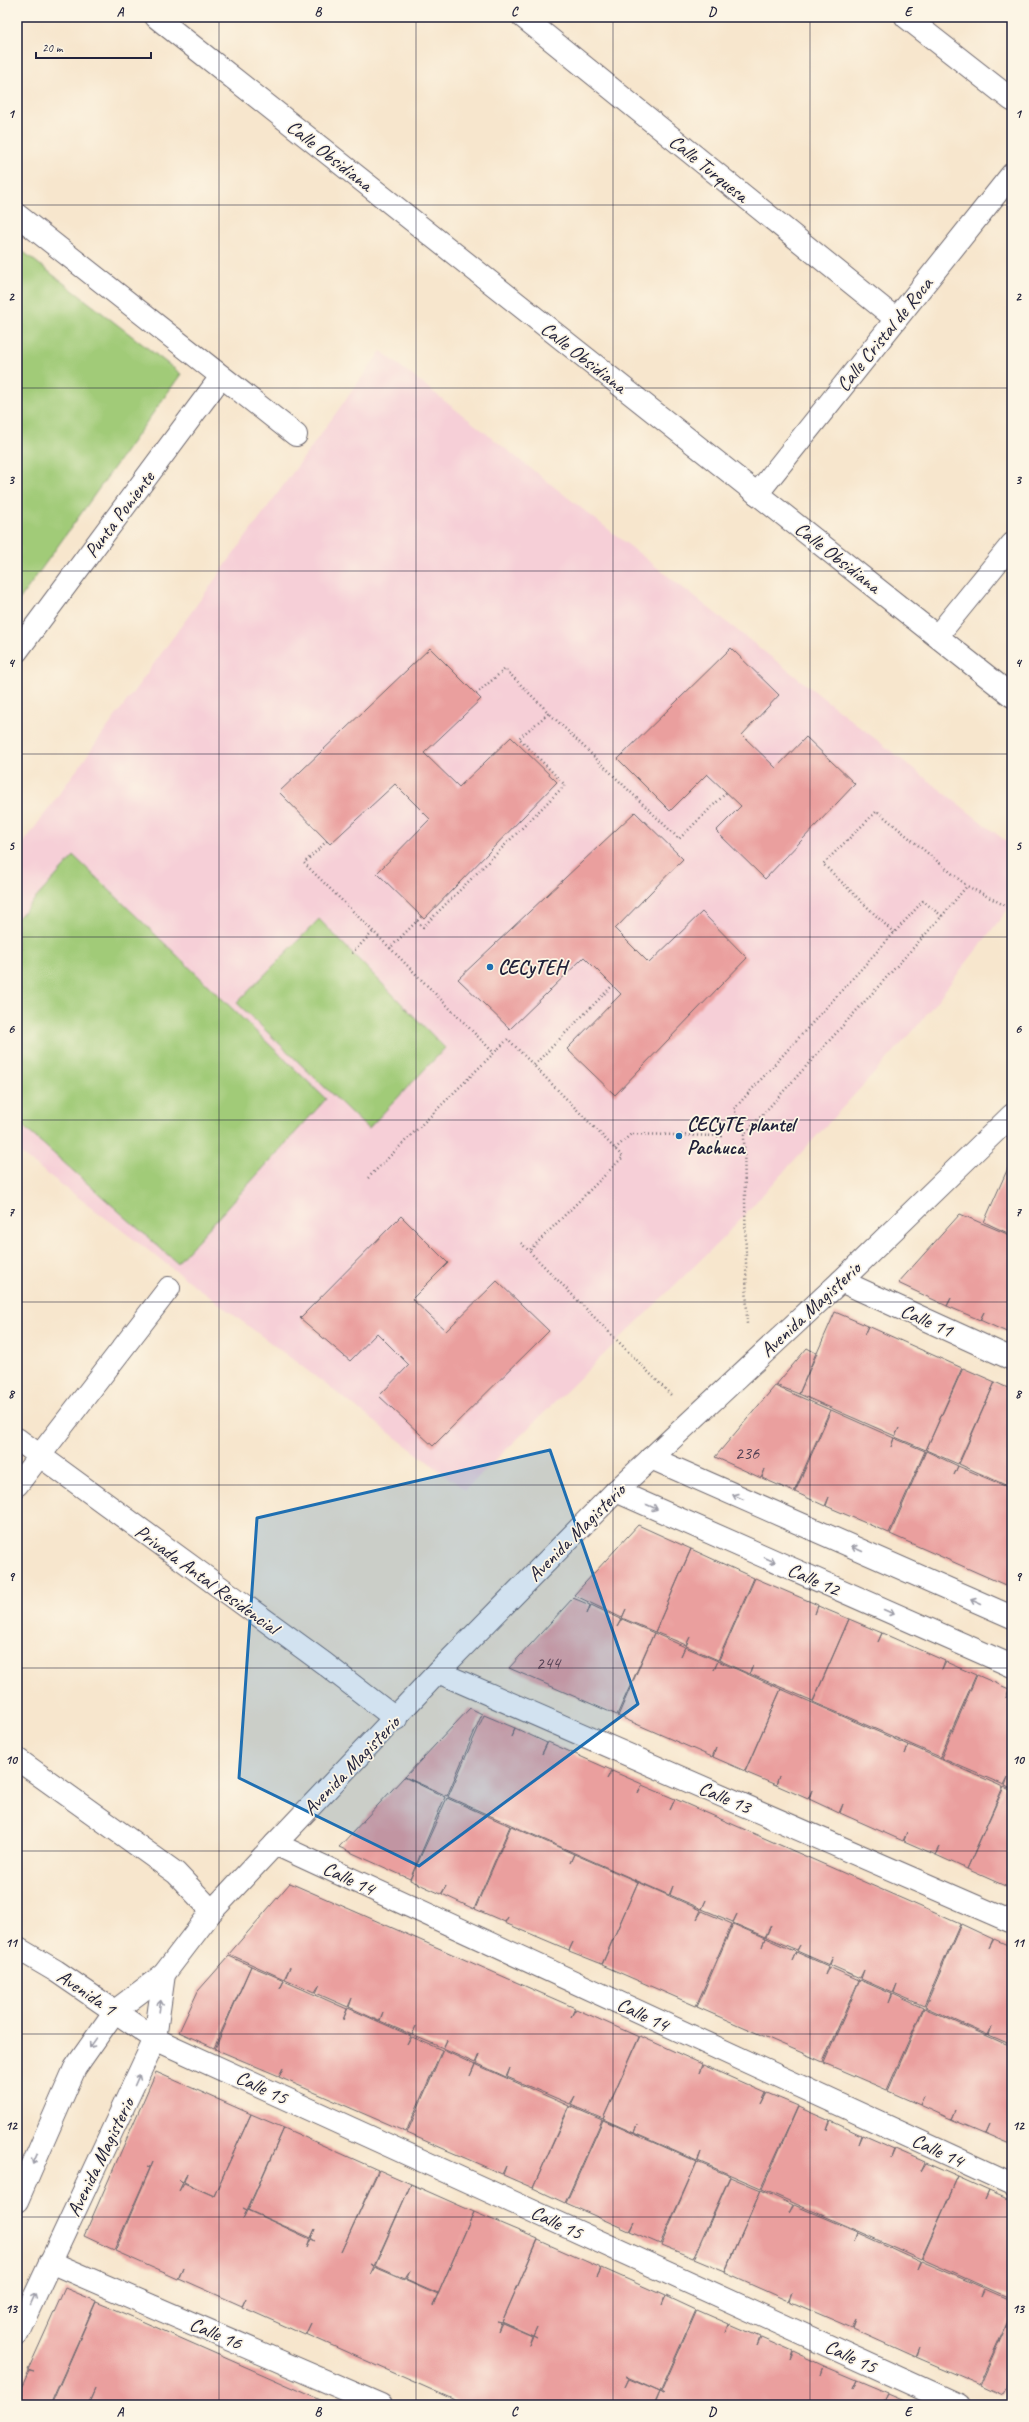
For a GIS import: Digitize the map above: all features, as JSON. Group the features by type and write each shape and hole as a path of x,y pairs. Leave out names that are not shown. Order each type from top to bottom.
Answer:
{"street":[{"name":"Calle Obsidiana","path":"156,17 757,494 938,635 1012,696"},
{"name":"Calle Turquesa","path":"523,17 896,319"},
{"path":"906,17 1012,100"},
{"name":"Calle Cristal de Roca","path":"757,494 1012,174"},
{"path":"17,215 296,435"},
{"name":"Punta Poniente","path":"17,651 221,377"},
{"path":"938,635 1012,544"},
{"name":"Avenida Magisterio","path":"17,2201 75,2068 115,2011 164,1974 212,1911 396,1719 438,1672 616,1491 841,1281 1012,1115"},
{"name":"Calle 11","path":"841,1281 1012,1359"},
{"path":"17,1485 169,1288"},
{"name":"Privada Antal Residencial","path":"17,1439 325,1664 396,1719"},
{"path":"651,1458 1012,1617"},
{"name":"Calle 12","path":"616,1491 1012,1666"},
{"name":"Calle 13","path":"438,1672 1012,1922"},
{"path":"17,1759 176,1873 212,1911"},
{"name":"Calle 14","path":"275,1844 1012,2184"},
{"name":"Avenida 1","path":"17,1948 56,1971 155,2039"},
{"name":"Avenida Magisterio","path":"17,2334 155,2039 164,1974"},
{"name":"Calle 15","path":"155,2039 958,2405"},
{"name":"Calle 16","path":"50,2262 381,2405"}],"path":[{"path":"476,694 505,669 679,839 727,792"},
{"path":"417,921 423,927 565,785 519,738 549,712"},
{"path":"894,933 823,864 877,811 967,886 1012,909"},
{"path":"327,841 304,862 494,1053"},
{"path":"744,1135 942,916 967,886"},
{"path":"748,1367 744,1135 734,1109 923,900 942,916"},
{"path":"390,948 421,917"},
{"path":"352,953 373,932"},
{"path":"534,1065 612,986"},
{"path":"368,1178 508,1039 623,1157 529,1250"},
{"path":"615,1149 630,1134 722,1136"},
{"path":"521,1243 694,1418"}],"highlighted area":[{"path":"550,1450 638,1704 419,1866 239,1778 257,1518"}],"shaded area":[{"name":"CECyTEH","path":"381,351 1012,846 1012,904 914,1030 721,1240 465,1490 17,1151 17,852"}],"green space":[{"path":"17,247 181,374 17,603"},
{"path":"74,856 326,1099 177,1263 17,1121 17,919"},
{"path":"319,919 445,1048 368,1129 237,1003"}],"building":[{"path":"430,648 481,699 424,753 459,787 511,737 557,782 424,919 377,873 430,819 395,784 330,844 279,792"},
{"path":"731,648 779,695 742,735 776,768 806,737 855,784 765,879 716,831 741,806 707,774 670,811 618,759"},
{"path":"635,812 683,859 615,929 649,963 702,912 747,958 615,1095 567,1049 621,994 584,957 510,1029 458,979"},
{"path":"1012,1159 1012,1235 984,1222"},
{"path":"960,1214 1012,1236 1011,1334 898,1283"},
{"path":"401,1216 448,1263 412,1299 446,1331 497,1281 549,1331 433,1446 379,1396 409,1365 377,1333 350,1361 300,1318"},
{"path":"835,1312 962,1368 926,1450 895,1437 899,1428 895,1436 799,1394"},
{"path":"807,1348 816,1353 799,1394 776,1385"},
{"path":"963,1368 995,1382 958,1464 926,1450"},
{"path":"995,1382 1012,1390 1012,1488 959,1464"},
{"path":"775,1386 830,1410 794,1492 762,1478 765,1469 761,1478 715,1457"},
{"path":"831,1410 925,1451 889,1533 826,1506 829,1497 825,1506 795,1492"},
{"path":"926,1451 1012,1489 1012,1588 890,1534"},
{"path":"638,1525 691,1549 655,1632 574,1595"},
{"path":"691,1549 754,1578 718,1660 686,1646 690,1637 686,1645 655,1632"},
{"path":"755,1578 818,1605 815,1614 818,1606 849,1619 813,1701 750,1674 753,1665 749,1674 719,1660"},
{"path":"573,1598 590,1605 587,1614 591,1605 621,1619 617,1627 622,1619 654,1633 617,1715 509,1668"},
{"path":"849,1619 945,1661 942,1670 946,1662 976,1675 940,1757 813,1702"},
{"path":"654,1633 781,1689 745,1771 713,1757 716,1748 712,1757 618,1716"},
{"path":"977,1675 1009,1689 1006,1698 1010,1689 1012,1690 1012,1789 1005,1786 1008,1777 1004,1785 941,1758"},
{"path":"781,1689 908,1745 905,1754 909,1745 1003,1787 967,1869 904,1841 907,1832 903,1841 840,1813 843,1804 839,1813 809,1799 812,1790 808,1799 745,1772"},
{"path":"470,1708 482,1714 447,1796 405,1777"},
{"path":"484,1715 547,1743 542,1754 548,1742 611,1770 607,1779 612,1771 642,1784 638,1793 642,1785 960,1924 924,2006 894,1993 897,1984 893,1993 861,1979 864,1970 860,1978 830,1965 833,1956 829,1965 797,1951 800,1945 797,1950 766,1937 771,1925 765,1937 733,1923 737,1914 733,1922 670,1895 673,1886 669,1895 448,1797"},
{"path":"404,1777 445,1797 410,1879 339,1847"},
{"path":"1004,1787 1012,1791 1012,1889 967,1869"},
{"path":"447,1798 510,1826 474,1909 442,1894 446,1886 441,1894 410,1880"},
{"path":"511,1826 638,1882 602,1964 569,1951 573,1942 569,1950 505,1923 508,1917 505,1922 475,1909"},
{"path":"638,1882 701,1910 697,1919 702,1911 732,1924 696,2006 602,1965"},
{"path":"290,1883 575,2008 571,2017 576,2009 639,2037 603,2119 571,2105 575,2096 570,2104 507,2077 510,2068 506,2077 476,2063 479,2054 475,2063 443,2049 447,2040 443,2048 380,2021 383,2012 379,2021 349,2007 352,1998 348,2007 316,1993 320,1984 315,1992 285,1979 290,1967 284,1979 229,1954"},
{"path":"733,1924 828,1966 825,1975 829,1967 859,1980 823,2062 697,2007"},
{"path":"961,1924 993,1939 989,1948 994,1939 1012,1947 1012,2045 989,2035 992,2026 988,2035 925,2007"},
{"path":"229,1956 251,1966 214,2048 179,2032 198,1991"},
{"path":"251,1966 284,1980 280,1989 284,1981 347,2009 343,2020 348,2008 411,2036 407,2045 412,2037 442,2050 406,2132 279,2077 283,2068 279,2076 215,2049"},
{"path":"860,1980 892,1994 889,2003 893,1994 923,2008 887,2090 824,2063"},
{"path":"924,2008 1012,2047 1012,2145 951,2119 888,2091"},
{"path":"640,2036 702,2064 699,2073 703,2065 766,2093 761,2104 767,2093 798,2106 761,2188 698,2161 701,2152 697,2161 603,2119"},
{"path":"443,2050 569,2106 533,2188 503,2175 506,2166 502,2174 407,2133"},
{"path":"156,2072 284,2128 378,2170 341,2252 379,2170 411,2184 370,2275 375,2267 438,2295 474,2212 538,2239 502,2322 538,2240 601,2268 597,2277 602,2268 665,2296 662,2305 666,2296 696,2310 660,2392 654,2405 466,2405 306,2334 311,2323 305,2335 242,2307 246,2298 242,2306 179,2278 183,2267 178,2279 115,2251 151,2167 147,2166 150,2168 114,2250 84,2236","holes":["284,2128 248,2210 311,2238 315,2241 311,2239 307,2248 310,2239 247,2210","187,2173 184,2182 214,2196 184,2183 179,2191","497,2321 502,2322 533,2336 529,2345 532,2336 502,2323 498,2331 501,2322","625,2376 660,2392 629,2379 625,2387 629,2378"]},
{"path":"570,2106 602,2120 565,2203 533,2188"},
{"path":"798,2107 830,2121 827,2130 831,2121 861,2135 858,2144 862,2135 894,2149 891,2158 895,2149 925,2162 921,2171 926,2163 958,2177 921,2259 762,2189"},
{"path":"603,2120 697,2162 660,2244 630,2231 634,2222 629,2231 566,2203"},
{"path":"697,2162 730,2176 693,2258 661,2245"},
{"path":"730,2177 761,2190 725,2272 694,2259"},
{"path":"958,2177 1012,2201 1012,2299 922,2259"},
{"path":"411,2184 474,2212 438,2294 406,2280 410,2271 405,2279 375,2266"},
{"path":"761,2190 793,2205 789,2213 794,2205 857,2232 854,2241 858,2233 920,2261 917,2269 921,2261 984,2288 981,2297 985,2289 1012,2301 1012,2311 979,2384 916,2357 919,2348 915,2357 853,2329 856,2320 852,2328 789,2301 792,2292 788,2301 725,2273"},
{"path":"65,2288 96,2301 50,2405 17,2405 17,2397 29,2371 34,2372 28,2370"},
{"path":"96,2302 332,2405 51,2405"},
{"path":"697,2310 729,2324 726,2333 730,2324 760,2337 757,2346 761,2338 793,2352 790,2361 794,2352 888,2393 884,2402 888,2394 914,2405 655,2405 660,2392 664,2394 661,2392"},
{"path":"1012,2312 1012,2377 1002,2395 980,2385"}],"place":[{"name":"CECyTEH","path":"490,967"},
{"name":"CECyTE plantel Pachuca","path":"679,1136"}]}
